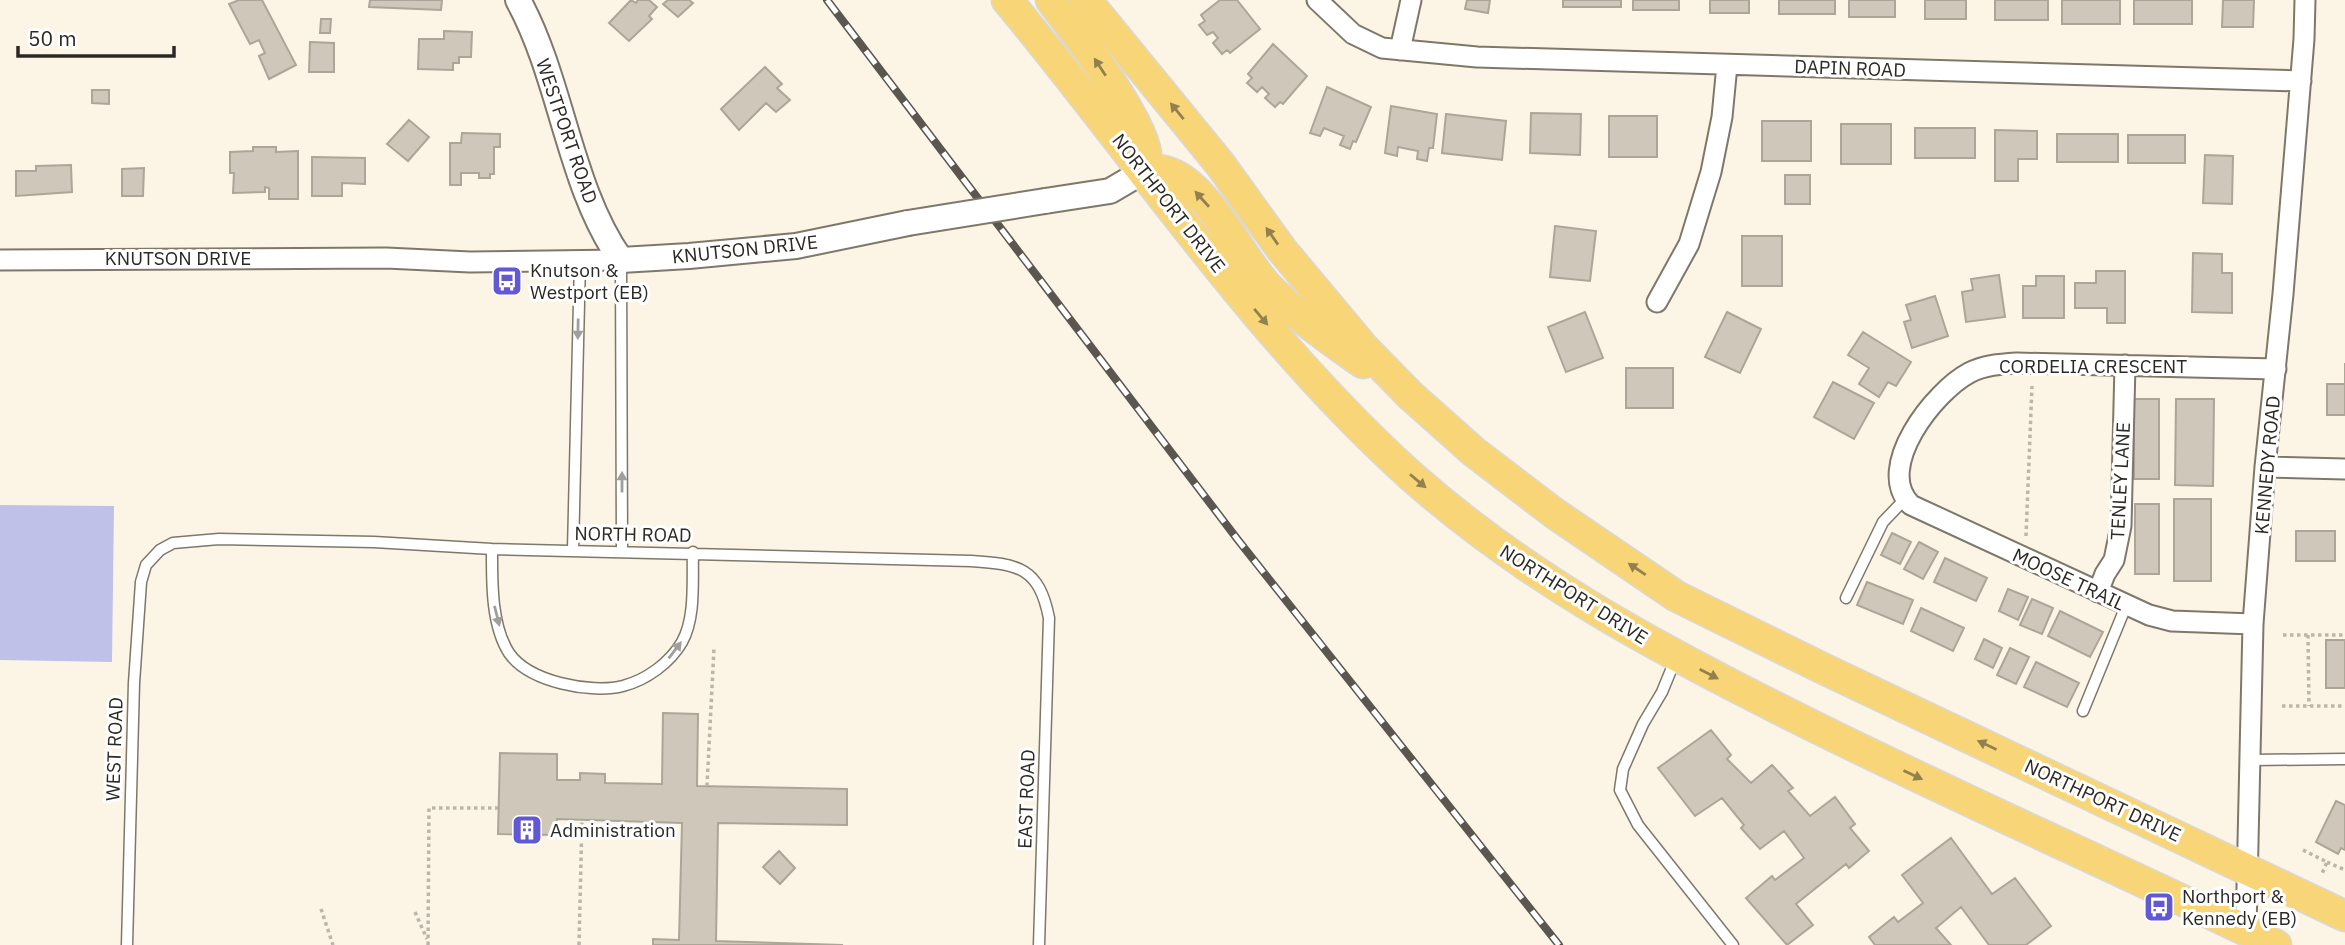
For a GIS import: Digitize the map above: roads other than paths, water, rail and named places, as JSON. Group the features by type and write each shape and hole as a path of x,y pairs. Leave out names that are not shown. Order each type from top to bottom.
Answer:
{"main road":[{"name":"NORTHPORT DRIVE","path":"1007,0 1273,332 1347,415 1412,476 1477,530 1535,573 1676,658 2246,938 2276,945"},
{"path":"1051,0 1098,62 1141,136 1148,161 1144,171 1168,172 1189,185 1204,200 1266,284 1303,320 1410,396"},
{"name":"NORTHPORT DRIVE","path":"1086,0 1220,164 1282,250 1364,348 1410,396 1474,452 1554,513 1676,596 2345,916"}],"street":[{"name":"WESTPORT ROAD","path":"518,0 529,19 548,70 585,188 604,236 621,260"},
{"name":"DAPIN ROAD","path":"1317,0 1353,34 1382,48 1477,57 2301,81"},
{"path":"1400,50 1412,0"},
{"name":"KENNEDY ROAD","path":"2246,938 2253,624 2301,81 2305,0"},
{"path":"1657,302 1689,244 1711,172 1722,117 1727,65"},
{"name":"KNUTSON DRIVE","path":"0,260 320,257 470,262 621,260 689,256 796,246 908,223 1110,191 1144,171"},
{"name":"CORDELIA CRESCENT","path":"1903,494 1899,469 1903,448 1930,408 1948,388 1969,373 1992,365 2017,363 2276,369"},
{"name":"TENLEY LANE","path":"2098,592 2105,573 2115,560 2121,526 2125,365"},
{"path":"2265,467 2345,469"},
{"name":"MOOSE TRAIL","path":"1903,494 1911,505 2126,606 2172,621 2253,624"}],"lane":[{"path":"621,260 622,551"},
{"path":"573,550 580,261"},
{"path":"1846,598 1883,522 1903,494"},
{"name":"NORTH ROAD","path":"152,558 173,543 219,539 971,561 1014,566 1026,572 1041,588 1049,618 1048,655"},
{"path":"492,548 494,603 503,639 510,654 537,674 554,681 587,688 624,686 649,674 673,654 681,643 691,599 693,552"},
{"name":"WEST ROAD","path":"127,945 134,683 141,582 146,565 152,558"},
{"path":"2083,711 2126,606"},
{"name":"EAST ROAD","path":"1039,945 1048,655"},
{"path":"1676,658 1623,769 1620,790 1639,825 1733,945"},
{"path":"2252,760 2345,759"}],"railway":[{"path":"827,0 1238,540 1559,945"}],"place":[{"name":"Knutson & Westport (EB)","path":"507,281"},
{"name":"Administration","path":"527,830"},
{"name":"Northport & Kennedy (EB)","path":"2159,907"}]}
